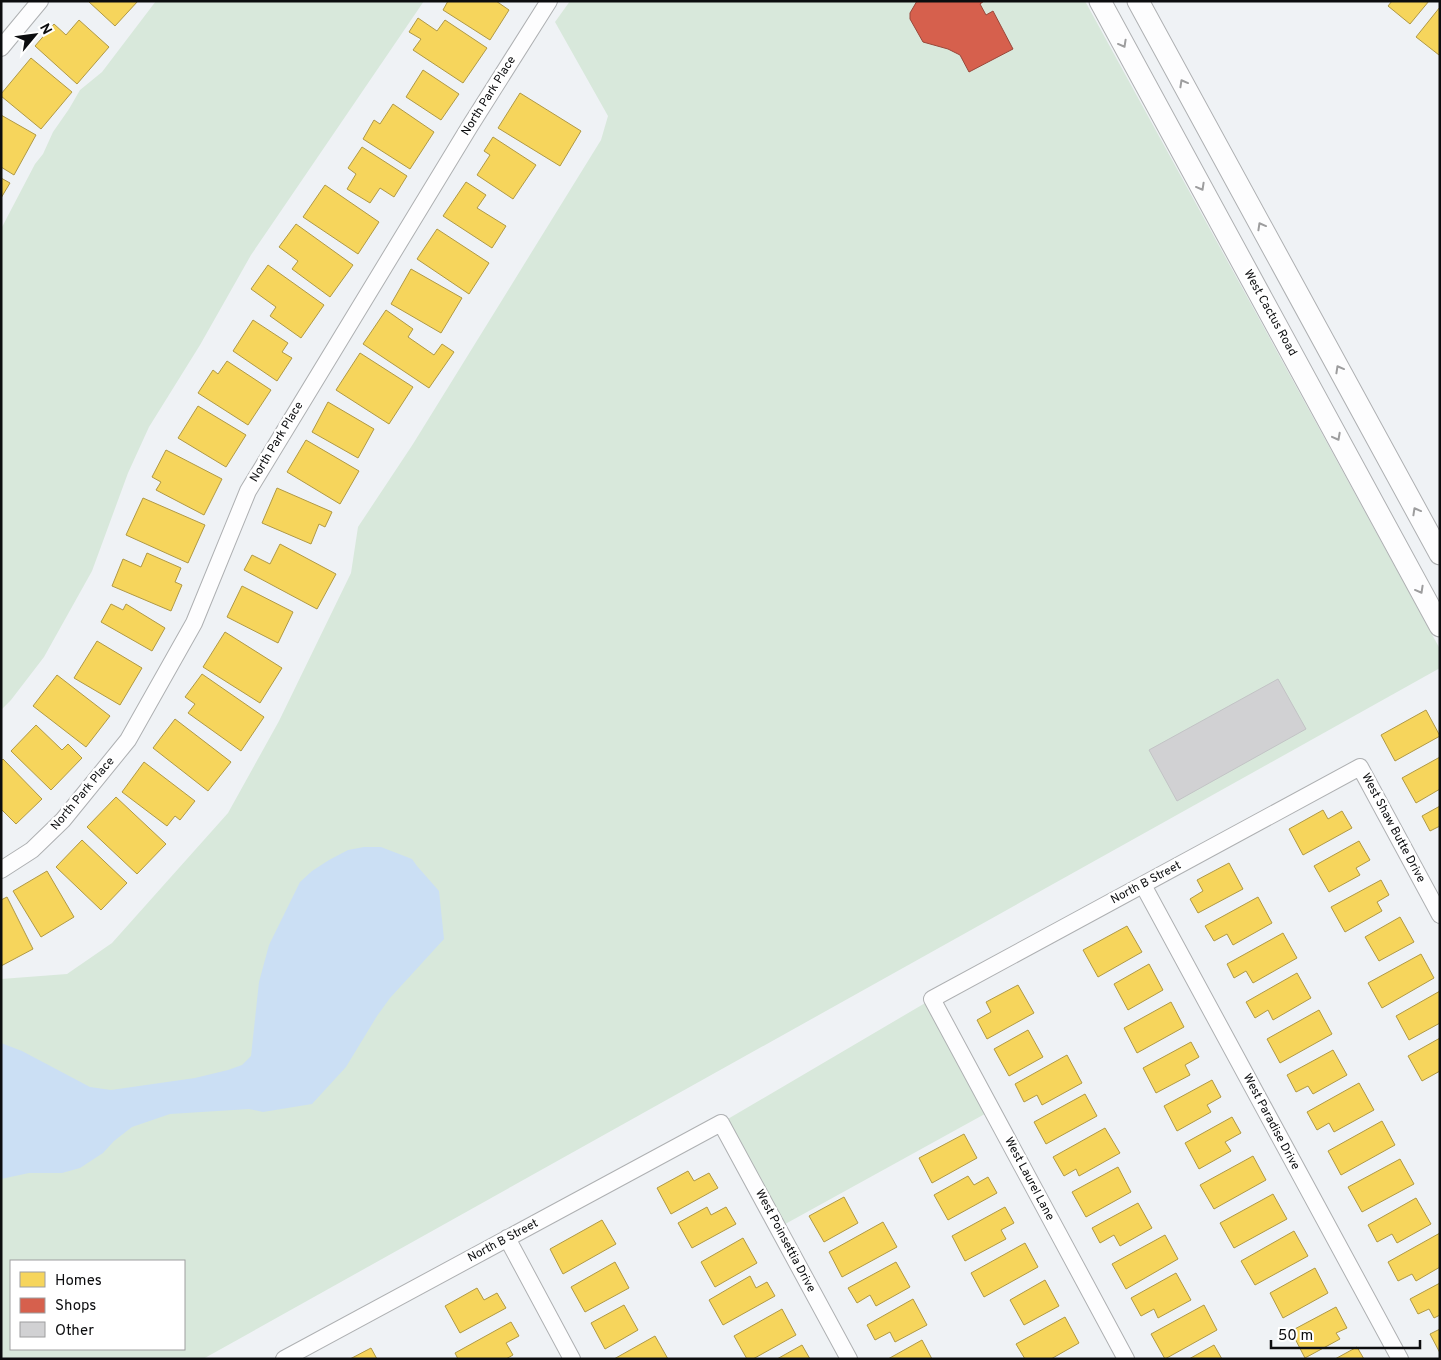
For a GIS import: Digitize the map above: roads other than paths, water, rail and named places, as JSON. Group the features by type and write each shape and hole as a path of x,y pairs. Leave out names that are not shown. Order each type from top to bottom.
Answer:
{"street":[{"path":"1,48 40,1"},
{"name":"North Park Place","path":"1,870 32,850 63,820 128,740 194,623 248,491 470,126 549,1"},
{"name":"West Cactus Road","path":"1100,1 1440,626"},
{"path":"1138,1 1440,554"},
{"name":"North B Street","path":"932,999 1360,767"},
{"name":"West Shaw Butte Drive","path":"1360,767 1440,915"},
{"name":"West Paradise Drive","path":"1143,885 1400,1359"},
{"name":"West Laurel Lane","path":"932,999 1126,1359"},
{"name":"North B Street","path":"290,1357 721,1122"},
{"name":"West Poinsettia Drive","path":"721,1122 849,1359"},
{"path":"507,1238 572,1359"}],"water":[{"path":"364,847 381,847 412,859 439,891 444,939 390,998 346,1067 312,1104 263,1112 249,1109 170,1114 132,1127 114,1141 103,1153 80,1168 62,1173 29,1173 1,1179 1,1043 22,1051 90,1087 111,1090 195,1078 242,1065 251,1056 259,982 269,945 300,882 312,871 329,860 348,850"}]}
